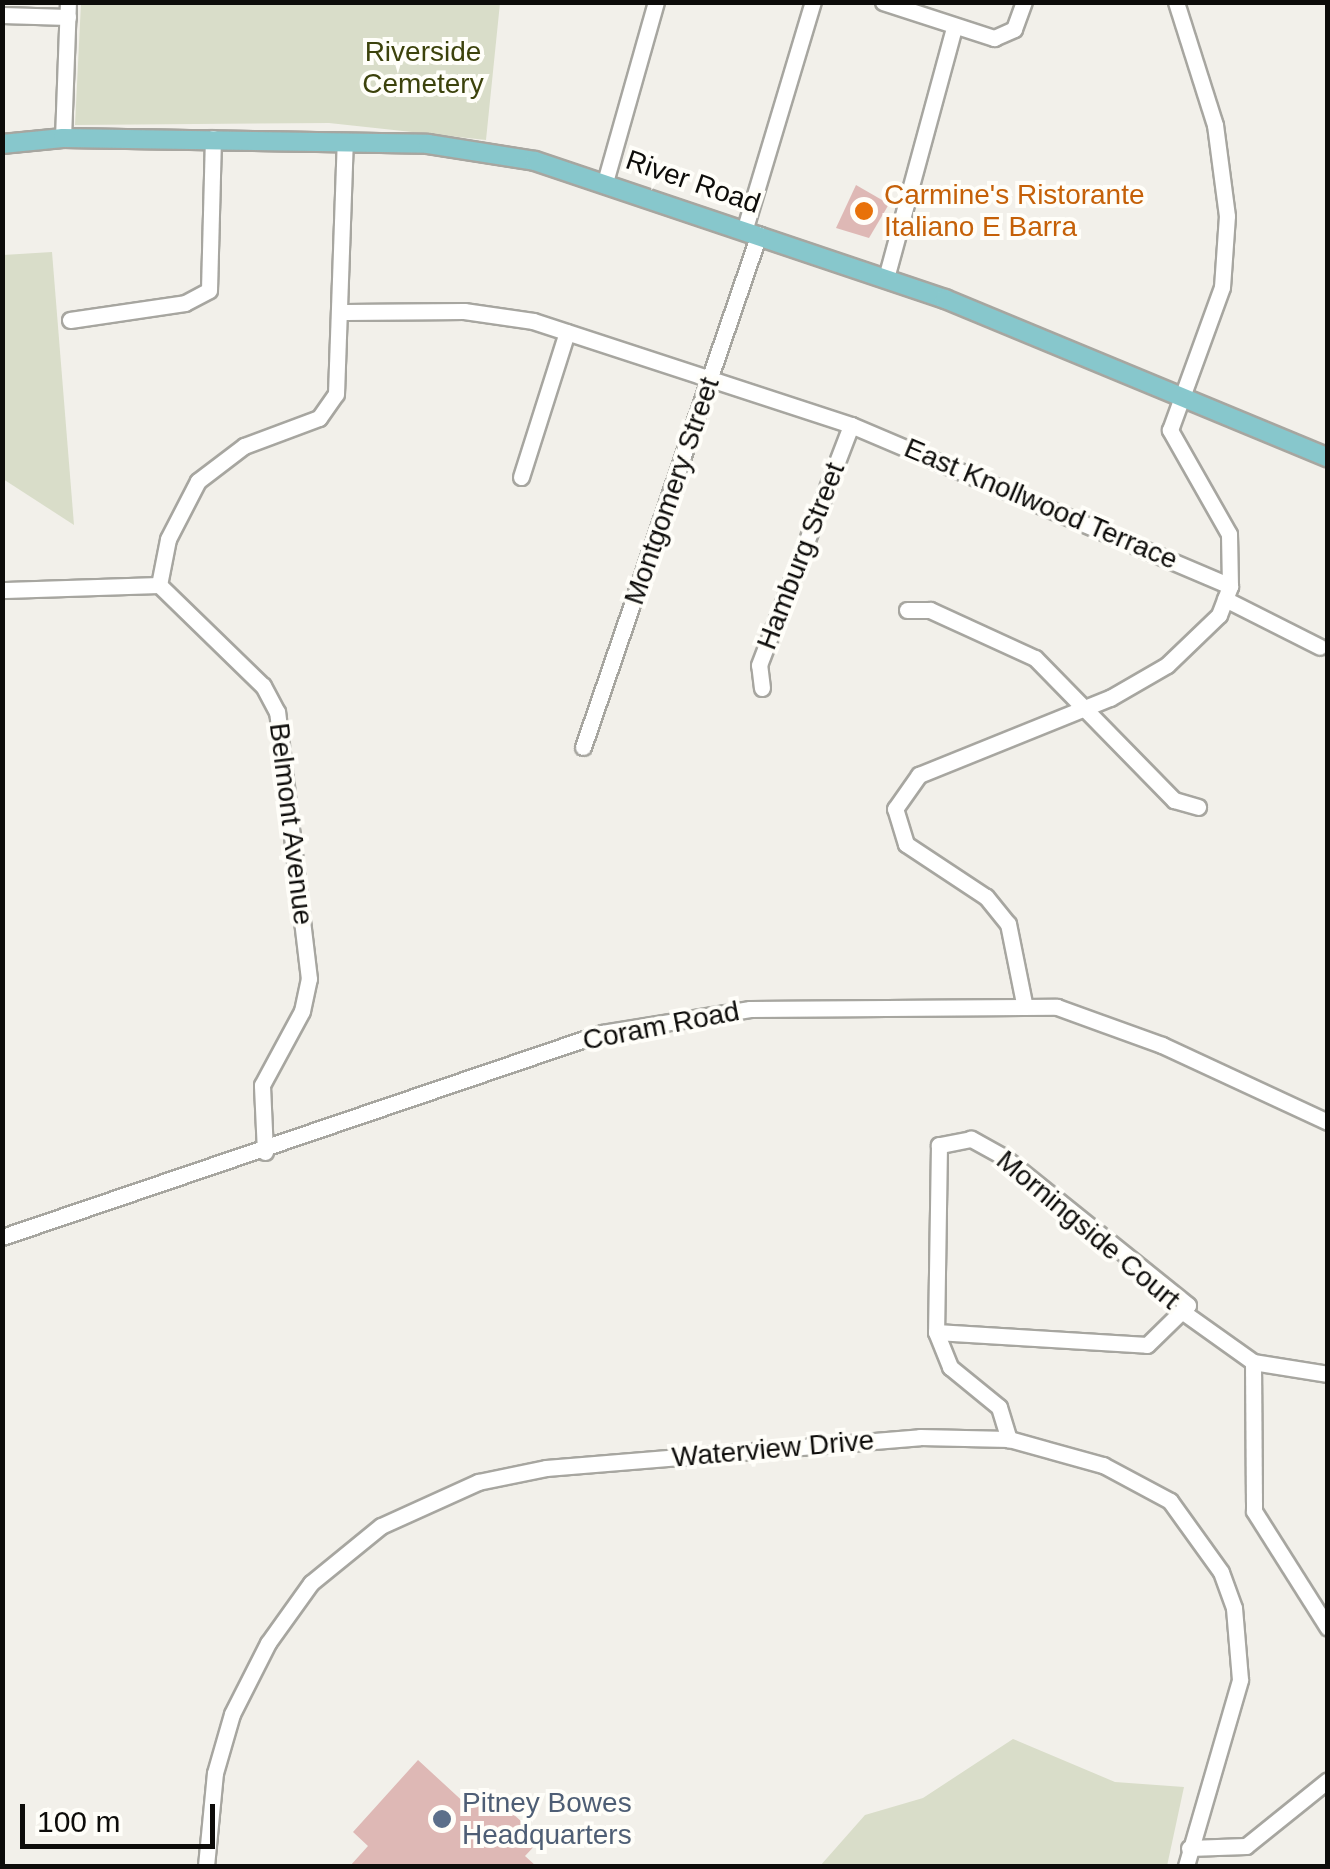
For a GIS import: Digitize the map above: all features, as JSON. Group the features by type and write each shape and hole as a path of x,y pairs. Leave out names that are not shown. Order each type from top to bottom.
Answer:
{"main road":[{"name":"River Road","path":"2,144 63,138 213,138 345,142 505,156 606,182 886,278 1328,458"}],"street":[{"path":"606,182 656,2"},
{"name":"Montgomery Street","path":"583,747 711,377 812,2"},
{"path":"883,2 954,27 1006,36 1024,2"},
{"path":"1024,1003 1008,924 968,883 906,844 896,801 919,775 1086,706 1168,665 1227,593 1230,534 1170,430 1179,396 1222,287 1227,216 1215,125 1176,2"},
{"path":"2,16 68,10 63,138"},
{"path":"886,278 954,27"},
{"path":"70,320 185,303 209,290 213,138"},
{"path":"2,590 159,585 168,539 198,480 225,456 327,410 340,379 345,312 345,142"},
{"name":"East Knollwood Terrace","path":"345,312 482,312 566,332 850,424 1227,593 1320,647"},
{"path":"521,476 566,332"},
{"name":"Hamburg Street","path":"762,688 759,665 850,424"},
{"name":"Belmont Avenue","path":"159,585 263,686 277,712 308,980 302,1011 262,1084 265,1152"},
{"path":"907,610 930,610 1035,658 1174,800 1198,807"},
{"name":"Coram Road","path":"2,1237 265,1152 602,1033 750,1009 1024,1003 1088,1015 1328,1122"},
{"name":"Morningside Court","path":"936,1332 1147,1345 1188,1304 971,1139 939,1145 934,1164 936,1332 950,1367 999,1407 1009,1439"},
{"name":"Morningside Court","path":"1182,1312 1253,1362"},
{"path":"1328,1374 1253,1362 1254,1511 1328,1628"},
{"name":"Waterview Drive","path":"206,1866 215,1773 232,1714 268,1643 311,1583 382,1526 478,1482 546,1468 920,1437 1009,1439 1103,1465 1170,1501 1221,1572 1234,1608 1240,1680 1186,1866"},
{"path":"1189,1848 1246,1846 1328,1780"}],"green space":[{"name":"Riverside Cemetery","path":"81,3 500,3 486,140 329,123 75,125"},
{"path":"52,252 74,525 3,479 3,255"},
{"path":"1013,1739 1115,1782 1184,1787 1167,1866 820,1866 865,1815 923,1798"}],"building":[{"name":"Carmine's Ristorante Italiano E Barra","path":"856,185 889,204 869,238 836,228"},
{"name":"Pitney Bowes Headquarters","path":"418,1760 469,1807 485,1789 541,1839 525,1856 536,1866 350,1866 368,1846 353,1832"}],"place":[{"name":"Carmine's Ristorante Italiano E Barra","path":"864,211"},
{"name":"Pitney Bowes Headquarters","path":"442,1819"}]}
